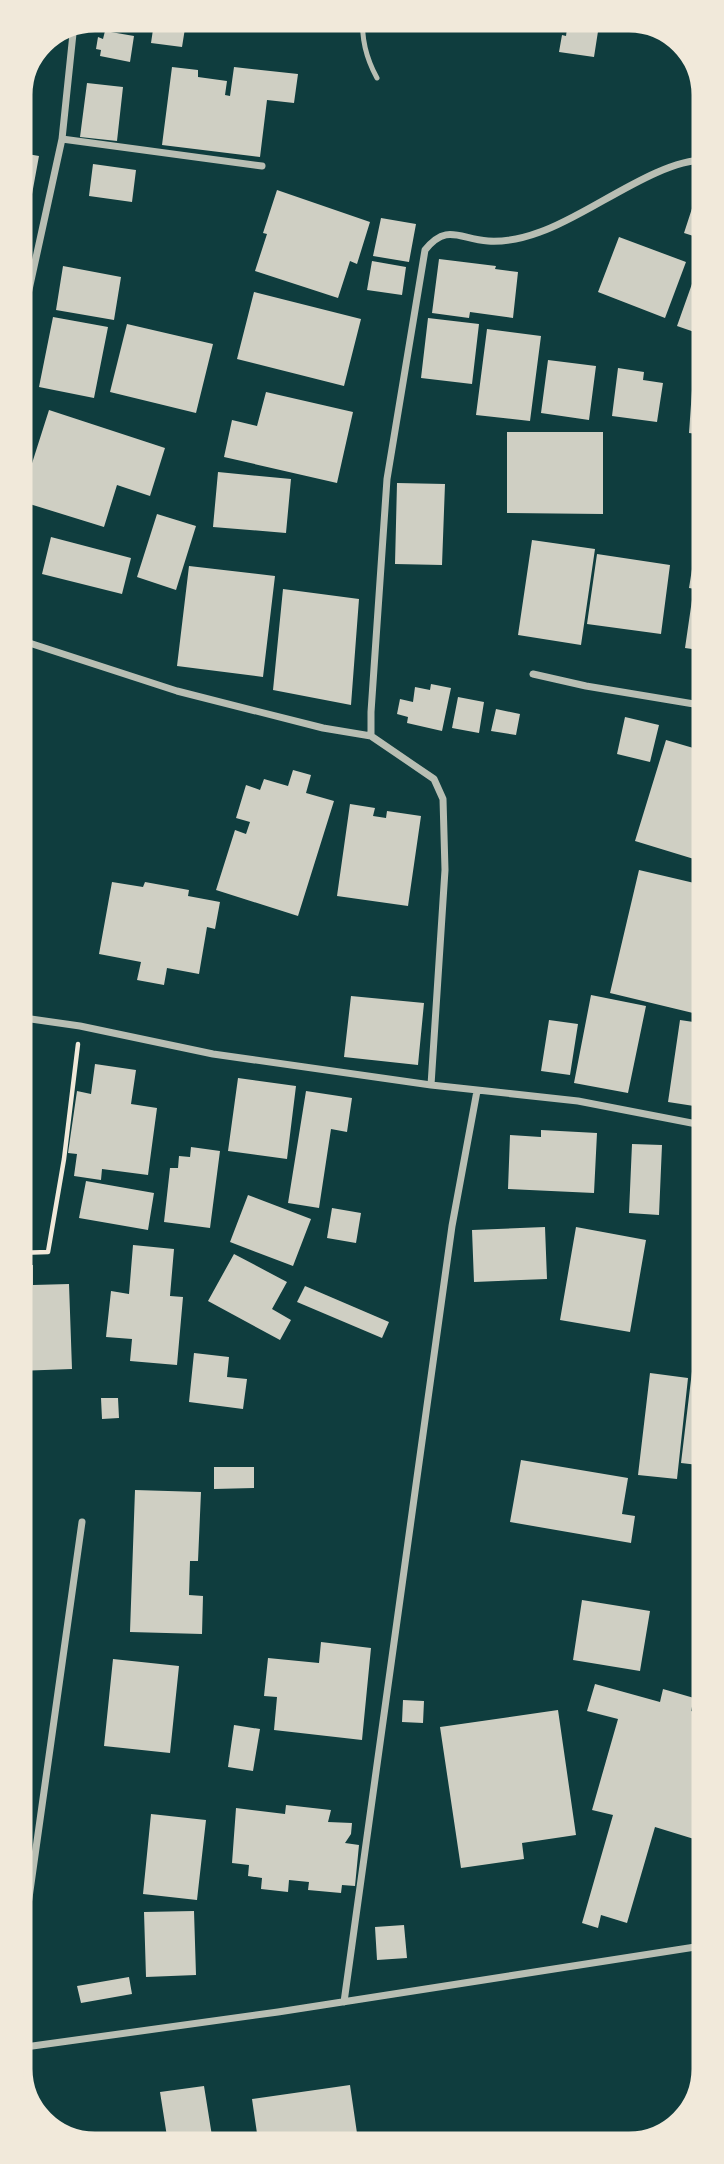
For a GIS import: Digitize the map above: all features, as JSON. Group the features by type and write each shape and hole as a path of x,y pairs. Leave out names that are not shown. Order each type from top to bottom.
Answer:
{"street":[{"path":"28,291 62,139 73,32"},
{"path":"62,139 262,166"},
{"path":"371,736 387,479 425,250 435,238 448,233 488,241 510,240 542,232 664,169 696,160"},
{"path":"28,643 177,691 323,728 371,736 434,779 443,799 445,870 431,1086"},
{"path":"533,674 586,687 696,704"},
{"path":"28,1019 80,1026 213,1054 431,1086 578,1101 696,1124"},
{"path":"344,2002 452,1226 477,1091"},
{"path":"28,1905 82,1522"},
{"path":"28,2047 344,2002 696,1947"}],"lane":[{"path":"363,28 368,62 377,78"}],"path":[{"path":"28,1253 48,1252 64,1159 80,1026"}],"building":[{"path":"153,28 185,28 182,47 151,43"},
{"path":"481,28 498,28 497,32"},
{"path":"567,28 599,28 594,57 559,52 562,35 566,36"},
{"path":"105,31 134,36 130,62 100,56 101,50 96,49 98,37 103,39"},
{"path":"172,67 198,70 198,77 227,81 225,95 230,96 234,67 298,74 294,103 267,100 260,157 162,145"},
{"path":"87,83 123,87 117,141 80,137"},
{"path":"28,154 39,156 28,216"},
{"path":"93,164 136,170 132,202 89,196"},
{"path":"277,190 370,222 357,264 350,261 338,298 255,271 267,234 263,233"},
{"path":"696,196 696,237 684,233"},
{"path":"381,218 416,224 409,262 373,256"},
{"path":"619,237 686,262 665,318 598,292"},
{"path":"439,259 496,266 495,269 518,272 513,318 470,312 469,318 432,313"},
{"path":"372,261 406,267 402,295 367,290"},
{"path":"63,266 121,277 114,320 56,310"},
{"path":"696,273 696,333 677,326"},
{"path":"254,292 361,319 344,386 237,359"},
{"path":"53,317 108,327 94,398 39,387"},
{"path":"428,318 479,324 472,384 421,378"},
{"path":"127,324 213,344 196,413 110,392"},
{"path":"487,329 541,336 530,421 476,415"},
{"path":"548,360 596,366 589,420 541,413"},
{"path":"618,368 644,372 643,380 663,383 657,422 612,416"},
{"path":"692,390 696,390 696,434 689,433"},
{"path":"266,392 353,412 337,483 224,457 232,420 257,426"},
{"path":"49,410 165,448 150,496 117,485 104,527 28,503 28,476"},
{"path":"507,432 603,432 603,514 507,513"},
{"path":"218,472 291,479 286,533 213,527"},
{"path":"397,483 445,484 442,565 395,564"},
{"path":"157,514 196,526 176,590 137,577"},
{"path":"51,537 131,558 122,594 42,574"},
{"path":"532,540 595,549 581,645 518,635"},
{"path":"696,544 696,589 689,588"},
{"path":"597,554 670,565 661,634 587,624"},
{"path":"189,566 275,576 263,677 177,666"},
{"path":"283,589 359,599 351,705 273,690"},
{"path":"693,593 696,593 696,650 685,648"},
{"path":"431,684 451,688 442,731 407,723 408,717 397,714 400,699 413,702 415,687 430,690"},
{"path":"458,697 484,702 479,733 452,728"},
{"path":"496,709 520,714 516,735 491,731"},
{"path":"625,717 659,725 650,762 617,754"},
{"path":"666,740 696,749 696,860 635,841"},
{"path":"293,770 311,775 306,793 334,801 298,916 216,890 235,830 246,834 250,822 236,818 246,785 260,790 264,779 288,786"},
{"path":"350,804 375,808 373,816 386,818 387,811 421,816 408,906 337,896"},
{"path":"639,870 696,883 696,1000 693,1013 610,993"},
{"path":"112,882 143,887 145,882 189,890 188,896 220,902 215,929 207,927 199,974 167,968 164,985 137,980 141,962 99,954"},
{"path":"591,995 646,1006 628,1093 574,1083"},
{"path":"351,996 424,1003 418,1065 344,1057"},
{"path":"549,1020 578,1024 570,1075 541,1071"},
{"path":"680,1020 696,1022 696,1106 668,1102"},
{"path":"95,1064 136,1070 131,1104 157,1108 148,1175 102,1169 101,1180 74,1176 77,1154 68,1153 77,1091 91,1094"},
{"path":"238,1078 296,1086 287,1159 228,1151"},
{"path":"306,1091 352,1098 347,1132 331,1129 319,1208 288,1203"},
{"path":"541,1130 597,1133 594,1193 508,1189 510,1135 541,1137"},
{"path":"632,1144 662,1145 659,1215 629,1213"},
{"path":"191,1147 220,1151 210,1228 164,1222 170,1168 178,1168 179,1156 190,1157"},
{"path":"86,1181 154,1193 148,1230 79,1218"},
{"path":"248,1195 311,1219 293,1266 230,1242"},
{"path":"332,1208 361,1213 356,1243 327,1238"},
{"path":"545,1227 547,1279 474,1282 472,1230"},
{"path":"576,1227 646,1240 630,1332 560,1320"},
{"path":"133,1245 174,1249 170,1296 183,1297 177,1365 130,1361 132,1339 106,1337 111,1291 129,1294"},
{"path":"234,1254 287,1282 272,1309 291,1320 280,1340 208,1301"},
{"path":"28,1265 33,1265 33,1285 69,1284 72,1369 28,1371"},
{"path":"305,1286 389,1322 382,1338 297,1302"},
{"path":"194,1353 229,1357 227,1377 247,1379 243,1409 189,1402"},
{"path":"693,1363 696,1363 696,1465 681,1463"},
{"path":"650,1373 688,1378 677,1479 638,1475"},
{"path":"101,1398 118,1398 119,1418 102,1419"},
{"path":"521,1460 628,1478 622,1514 635,1516 631,1543 510,1522"},
{"path":"214,1467 254,1467 254,1488 214,1489"},
{"path":"135,1490 201,1492 198,1561 190,1561 189,1595 203,1596 202,1634 130,1632"},
{"path":"582,1600 650,1611 640,1671 573,1660"},
{"path":"321,1642 371,1648 362,1740 274,1730 277,1697 264,1696 268,1658 319,1663"},
{"path":"113,1659 179,1666 170,1753 104,1746"},
{"path":"595,1684 660,1702 663,1689 694,1698 691,1711 696,1712 694,1839 655,1827 627,1923 601,1915 598,1928 582,1923 613,1815 592,1810 618,1719 587,1711"},
{"path":"403,1700 424,1701 423,1723 402,1722"},
{"path":"558,1710 576,1835 522,1843 524,1859 461,1868 440,1727"},
{"path":"234,1725 260,1729 253,1771 228,1767"},
{"path":"286,1805 331,1810 328,1822 352,1823 351,1834 345,1843 359,1845 355,1886 342,1885 341,1893 308,1890 309,1882 289,1880 288,1892 261,1889 262,1878 248,1876 249,1865 232,1863 236,1808 285,1814"},
{"path":"151,1814 206,1820 197,1900 143,1894"},
{"path":"194,1911 196,1975 146,1977 144,1912"},
{"path":"404,1925 407,1958 377,1960 375,1927"},
{"path":"129,1977 132,1994 81,2003 77,1986"},
{"path":"350,2085 357,2136 257,2136 252,2099"},
{"path":"204,2086 212,2136 167,2136 160,2092"}]}
